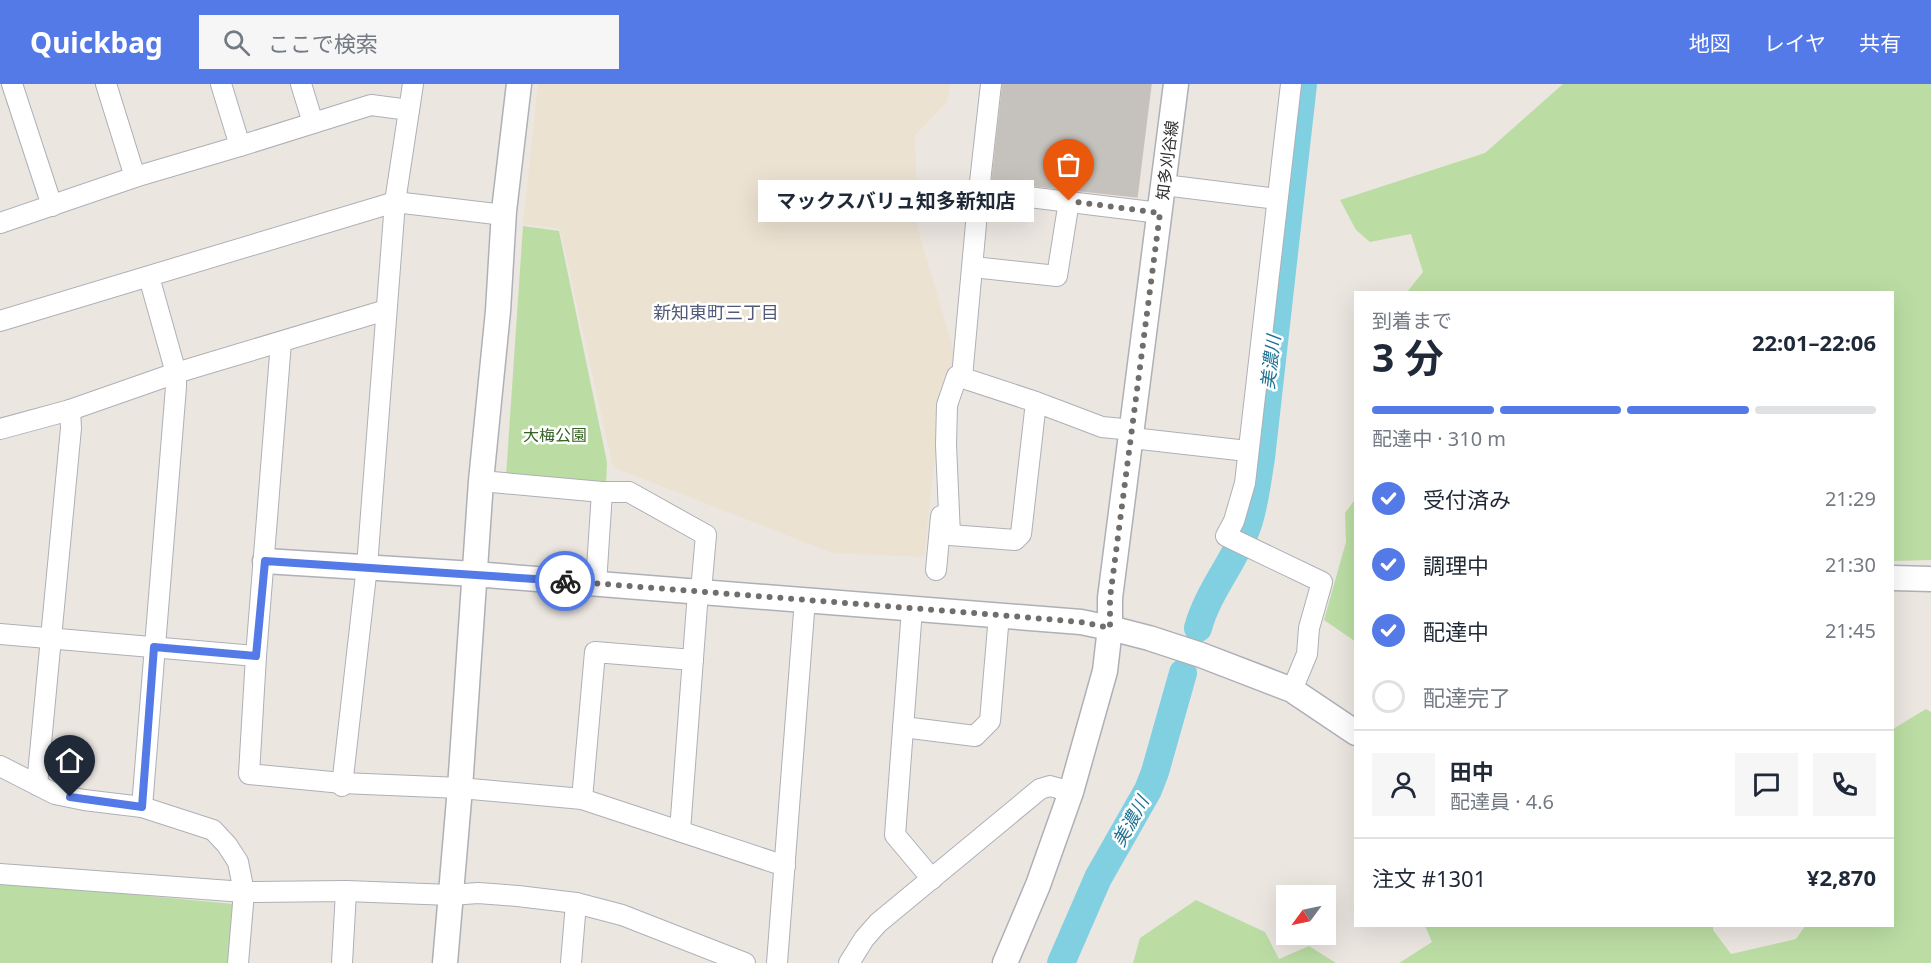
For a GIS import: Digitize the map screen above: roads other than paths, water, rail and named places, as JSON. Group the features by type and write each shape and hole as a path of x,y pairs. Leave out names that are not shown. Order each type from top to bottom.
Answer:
{"street":[{"path":"106,84 135,177"},
{"path":"221,84 240,146"},
{"path":"301,84 313,123"},
{"path":"342,784 367,566 395,202 413,84"},
{"path":"445,963 460,788 481,481 498,311 504,215 519,84"},
{"path":"962,376 991,84"},
{"name":"知多刈谷線","path":"1005,963 1041,875 1071,792 1105,671 1110,628 1110,598 1176,84"},
{"path":"1291,84 1245,483 1234,521 1226,536 1322,582 1309,628 1307,654 1292,690"},
{"path":"10,96 52,206"},
{"path":"0,224 135,177 371,105 409,110"},
{"path":"1164,185 1277,199"},
{"path":"979,191 1160,213"},
{"path":"973,267 1057,276 1069,201"},
{"path":"0,321 395,202 504,215"},
{"path":"142,807 176,373 149,277"},
{"path":"0,429 70,410 176,373 386,310"},
{"path":"281,342 249,774 342,784 460,788 582,799 785,866"},
{"path":"1036,402 1021,534 1015,540 950,535 947,405 957,376 962,376 1036,402 1102,426 1132,434 1248,451"},
{"path":"37,785 71,428 70,410"},
{"path":"481,481 602,492 629,492 706,536 702,580 698,592 680,831"},
{"path":"596,584 602,492"},
{"path":"936,570 942,508 948,506"},
{"path":"265,561 367,566 1081,622 1149,638 1292,690 1354,732"},
{"path":"1894,578 1931,579"},
{"path":"777,963 805,599"},
{"path":"912,609 895,835 932,879"},
{"path":"903,727 975,736 990,721 999,615"},
{"path":"0,634 256,656"},
{"path":"582,799 595,652 693,660"},
{"path":"0,766 55,794 142,807 213,830 238,862 244,892 238,963"},
{"path":"849,963 864,939 878,923 1040,789 1050,786 1071,792"},
{"path":"0,874 244,892 346,891 451,895 478,893 518,896 576,903 622,915 745,963"},
{"path":"342,963 346,891"},
{"path":"571,963 576,903"}],"waterway":[{"name":"美濃川","path":"1198,628 1208,602 1242,540 1254,502 1261,458 1303,84"},
{"name":"美濃川","path":"1061,963 1098,878 1148,790 1183,673"}],"place":[{"name":"マックスバリュ知多新知店","path":"1069,201"}],"district":[{"name":"新知東町三丁目","path":"716,312"}],"park label":[{"name":"大梅公園","path":"555,435"}]}
